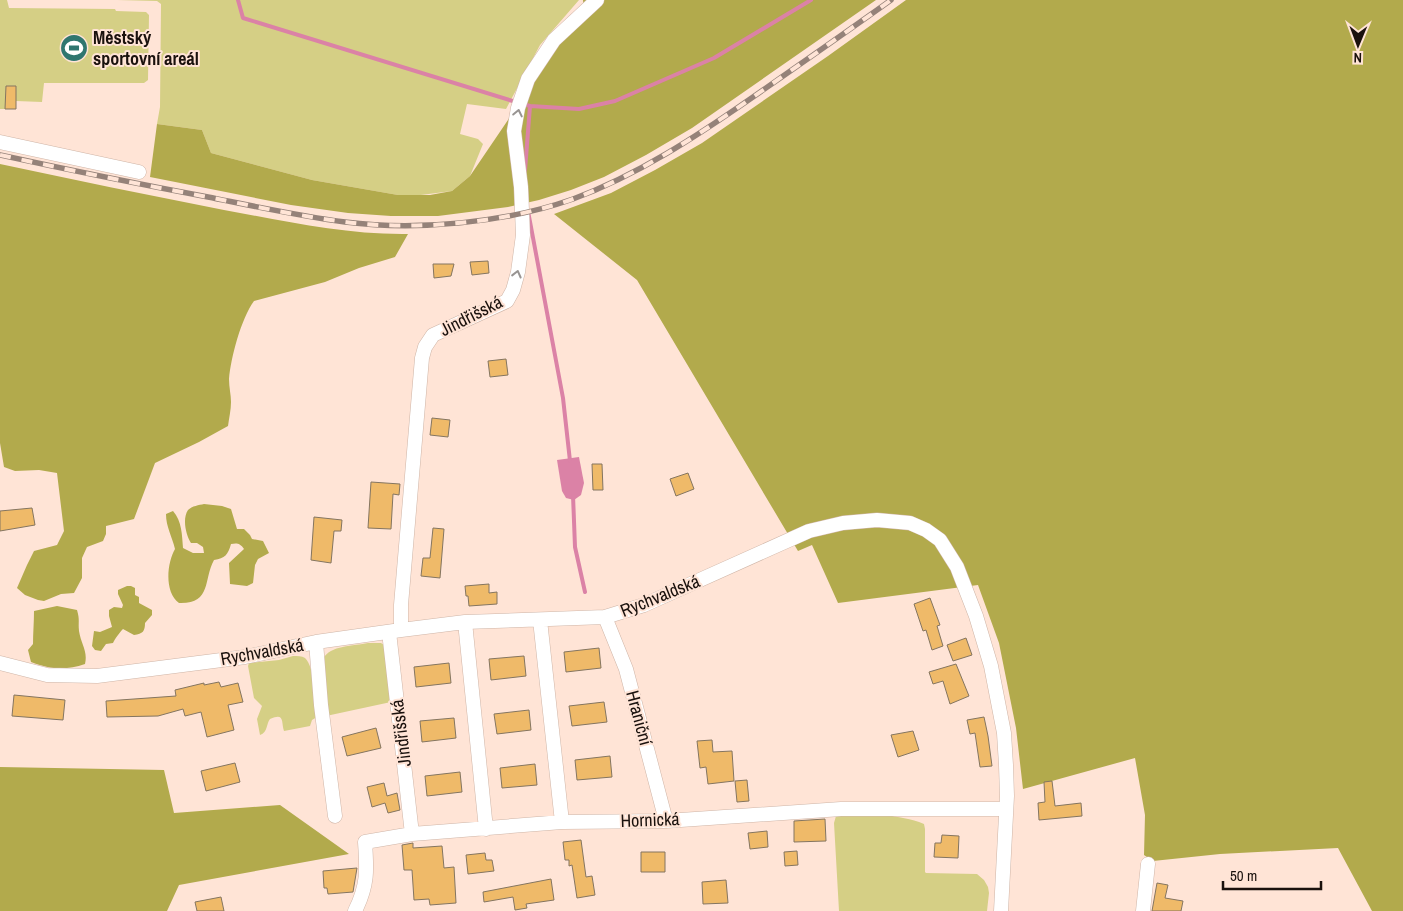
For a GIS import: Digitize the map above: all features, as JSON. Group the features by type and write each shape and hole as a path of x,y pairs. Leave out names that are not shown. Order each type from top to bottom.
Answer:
{"street":[{"name":"Jindřišská","path":"412,834 395,631 402,605 422,358 425,347 433,335 507,301 518,272 523,235 521,187 514,130 518,108 528,79 554,40 597,0"},
{"path":"0,142 139,172"},
{"name":"Rychvaldská","path":"0,663 47,675 97,676 245,656 316,642 465,622 605,617 644,605 810,531 843,523 877,520 910,523 926,530 940,540 957,568 976,616 991,666 1004,734 1006,765 1006,809 1001,911"},
{"name":"Hraniční","path":"605,617 626,670 666,821"},
{"path":"540,620 562,822"},
{"path":"465,622 486,829"},
{"path":"316,642 321,705 335,816"},
{"name":"Hornická","path":"355,911 366,885 365,842 412,834 562,822 666,821 841,809 1006,809"},
{"path":"1143,911 1148,864"}],"shaded area":[{"name":"Městský sportovní areál","path":"0,0 7,0 9,8 115,9 116,11 146,12 149,15 148,80 144,83 44,83 42,102 16,101 16,109 0,109"},
{"path":"117,0 579,0 540,45 506,109 467,104 460,134 478,139 483,144 470,176 452,191 413,196 312,180 211,153 202,130 157,124 160,107 161,4 157,1"},
{"path":"583,0 876,0 692,128 604,177 539,200 508,207 438,216 391,216 348,213 291,205 150,177 157,124 202,130 211,153 312,180 398,195 430,195 452,191 470,176 584,8"},
{"path":"906,0 1403,0 1403,911 1372,911 1338,848 1220,854 1153,861 1144,855 1145,815 1135,758 1023,789 1016,728 999,643 978,585 838,603 812,545 798,551 637,280 554,214 611,193 702,143"},
{"path":"0,164 293,223 339,230 408,234 395,257 359,268 325,282 254,301 237,338 232,360 229,379 231,402 228,426 155,463 134,519 106,526 106,534 103,541 87,547 82,558 82,578 74,593 61,594 44,601 25,595 17,588 34,551 57,545 64,531 57,473 39,470 15,471 4,467 0,443"},
{"path":"579,457 584,483 581,495 574,500 566,498 562,491 557,460"},
{"path":"204,504 231,509 237,529 244,529 252,539 263,541 269,553 258,559 255,565 253,583 247,586 230,584 229,563 244,549 238,544 231,544 226,555 214,560 202,595 197,600 179,603 174,598 169,585 170,562 175,549 166,514 173,511 178,519 183,548 193,553 204,553 203,547 197,543 191,543 186,531 185,518 188,510"},
{"path":"127,586 135,588 135,595 139,597 139,603 152,610 152,615 145,623 144,630 140,634 134,635 123,629 113,643 106,644 101,651 95,650 92,646 94,631 100,632 112,627 109,610 114,607 122,608 123,605 118,590"},
{"path":"57,606 77,610 80,636 86,655 85,664 71,668 58,668 31,662 28,650 33,644 34,611"},
{"path":"368,643 381,643 384,645 391,702 326,716 323,659 331,651"},
{"path":"293,656 304,657 311,669 317,717 312,720 310,726 284,731 282,719 275,717 270,719 266,730 260,735 257,719 262,706 254,698 249,663 279,660"},
{"path":"0,767 164,770 174,813 280,805 349,854 179,885 167,911 0,911"},
{"path":"884,814 924,824 926,873 977,874 984,880 989,893 987,911 839,911 834,823 836,816"}],"building":[{"path":"6,86 16,86 16,109 5,109"},
{"path":"488,261 489,273 472,275 470,262"},
{"path":"433,264 454,264 451,276 434,278"},
{"path":"506,359 508,375 490,377 488,361"},
{"path":"432,418 450,420 448,437 430,435"},
{"path":"592,464 602,464 603,490 593,490"},
{"path":"688,473 694,489 676,496 670,479"},
{"path":"371,482 400,484 399,495 393,494 391,529 368,528"},
{"path":"32,508 35,525 0,531 0,511"},
{"path":"314,517 342,520 341,531 334,531 331,563 311,560"},
{"path":"433,528 444,529 440,578 421,576 423,558 430,558"},
{"path":"489,584 489,593 497,592 497,604 469,606 465,586"},
{"path":"930,598 940,625 937,626 943,646 932,650 926,630 923,631 914,604"},
{"path":"966,638 972,655 953,661 947,645"},
{"path":"599,648 601,668 566,672 564,652"},
{"path":"524,656 526,676 491,680 489,659"},
{"path":"449,663 451,683 416,687 414,667"},
{"path":"956,664 969,696 950,704 943,681 933,684 929,672"},
{"path":"219,682 221,687 238,683 243,702 228,705 234,730 207,737 201,712 185,716 183,709 158,716 107,717 106,701 176,696 175,690 204,683 204,685"},
{"path":"14,695 65,700 63,720 12,716"},
{"path":"604,702 607,722 572,726 569,706"},
{"path":"529,710 531,730 497,734 494,714"},
{"path":"984,717 992,766 980,767 975,733 970,734 967,720"},
{"path":"454,718 456,738 422,742 420,721"},
{"path":"376,728 381,748 347,756 342,737"},
{"path":"913,731 919,750 898,757 891,735"},
{"path":"712,740 713,752 732,751 734,781 708,784 706,767 700,768 697,741"},
{"path":"610,756 612,777 577,780 575,760"},
{"path":"235,763 240,782 206,791 201,771"},
{"path":"535,764 537,785 502,788 500,768"},
{"path":"460,772 462,792 427,796 425,776"},
{"path":"747,780 749,801 737,802 735,781"},
{"path":"1052,781 1055,806 1081,803 1082,816 1039,820 1038,803 1045,802 1044,782"},
{"path":"384,783 387,796 397,793 400,810 388,813 385,803 372,807 367,787"},
{"path":"825,819 826,841 794,842 794,821"},
{"path":"767,831 768,847 750,849 748,833"},
{"path":"942,835 959,836 958,858 934,857 935,843 941,843"},
{"path":"581,840 586,877 592,876 595,895 577,898 572,865 569,866 569,860 565,860 563,842"},
{"path":"413,843 413,848 442,846 444,868 454,867 456,903 430,905 429,899 414,900 412,870 404,870 402,845"},
{"path":"797,851 798,865 785,866 784,852"},
{"path":"641,852 665,852 665,872 641,872"},
{"path":"485,853 486,860 492,860 494,871 468,874 466,855"},
{"path":"357,868 353,892 328,894 327,888 324,888 323,871"},
{"path":"551,879 554,900 526,904 527,908 515,910 513,897 484,902 483,892"},
{"path":"726,880 728,903 703,904 702,882"},
{"path":"1157,883 1168,885 1165,898 1183,901 1181,911 1152,911"},
{"path":"221,897 224,911 197,911 195,902"}],"waterway":[{"path":"238,0 243,18 516,102"},
{"path":"530,106 579,109 615,101 714,58 811,0"},
{"path":"523,104 530,106 525,170"},
{"path":"528,211 563,398 570,461"},
{"path":"573,495 575,547 585,592"}],"railway":[{"path":"0,155 276,211 345,222 401,226 431,225 461,223 519,214 573,199 621,178 666,154 732,112 891,0"}],"place":[{"name":"Městský sportovní areál","path":"74,48"}]}
